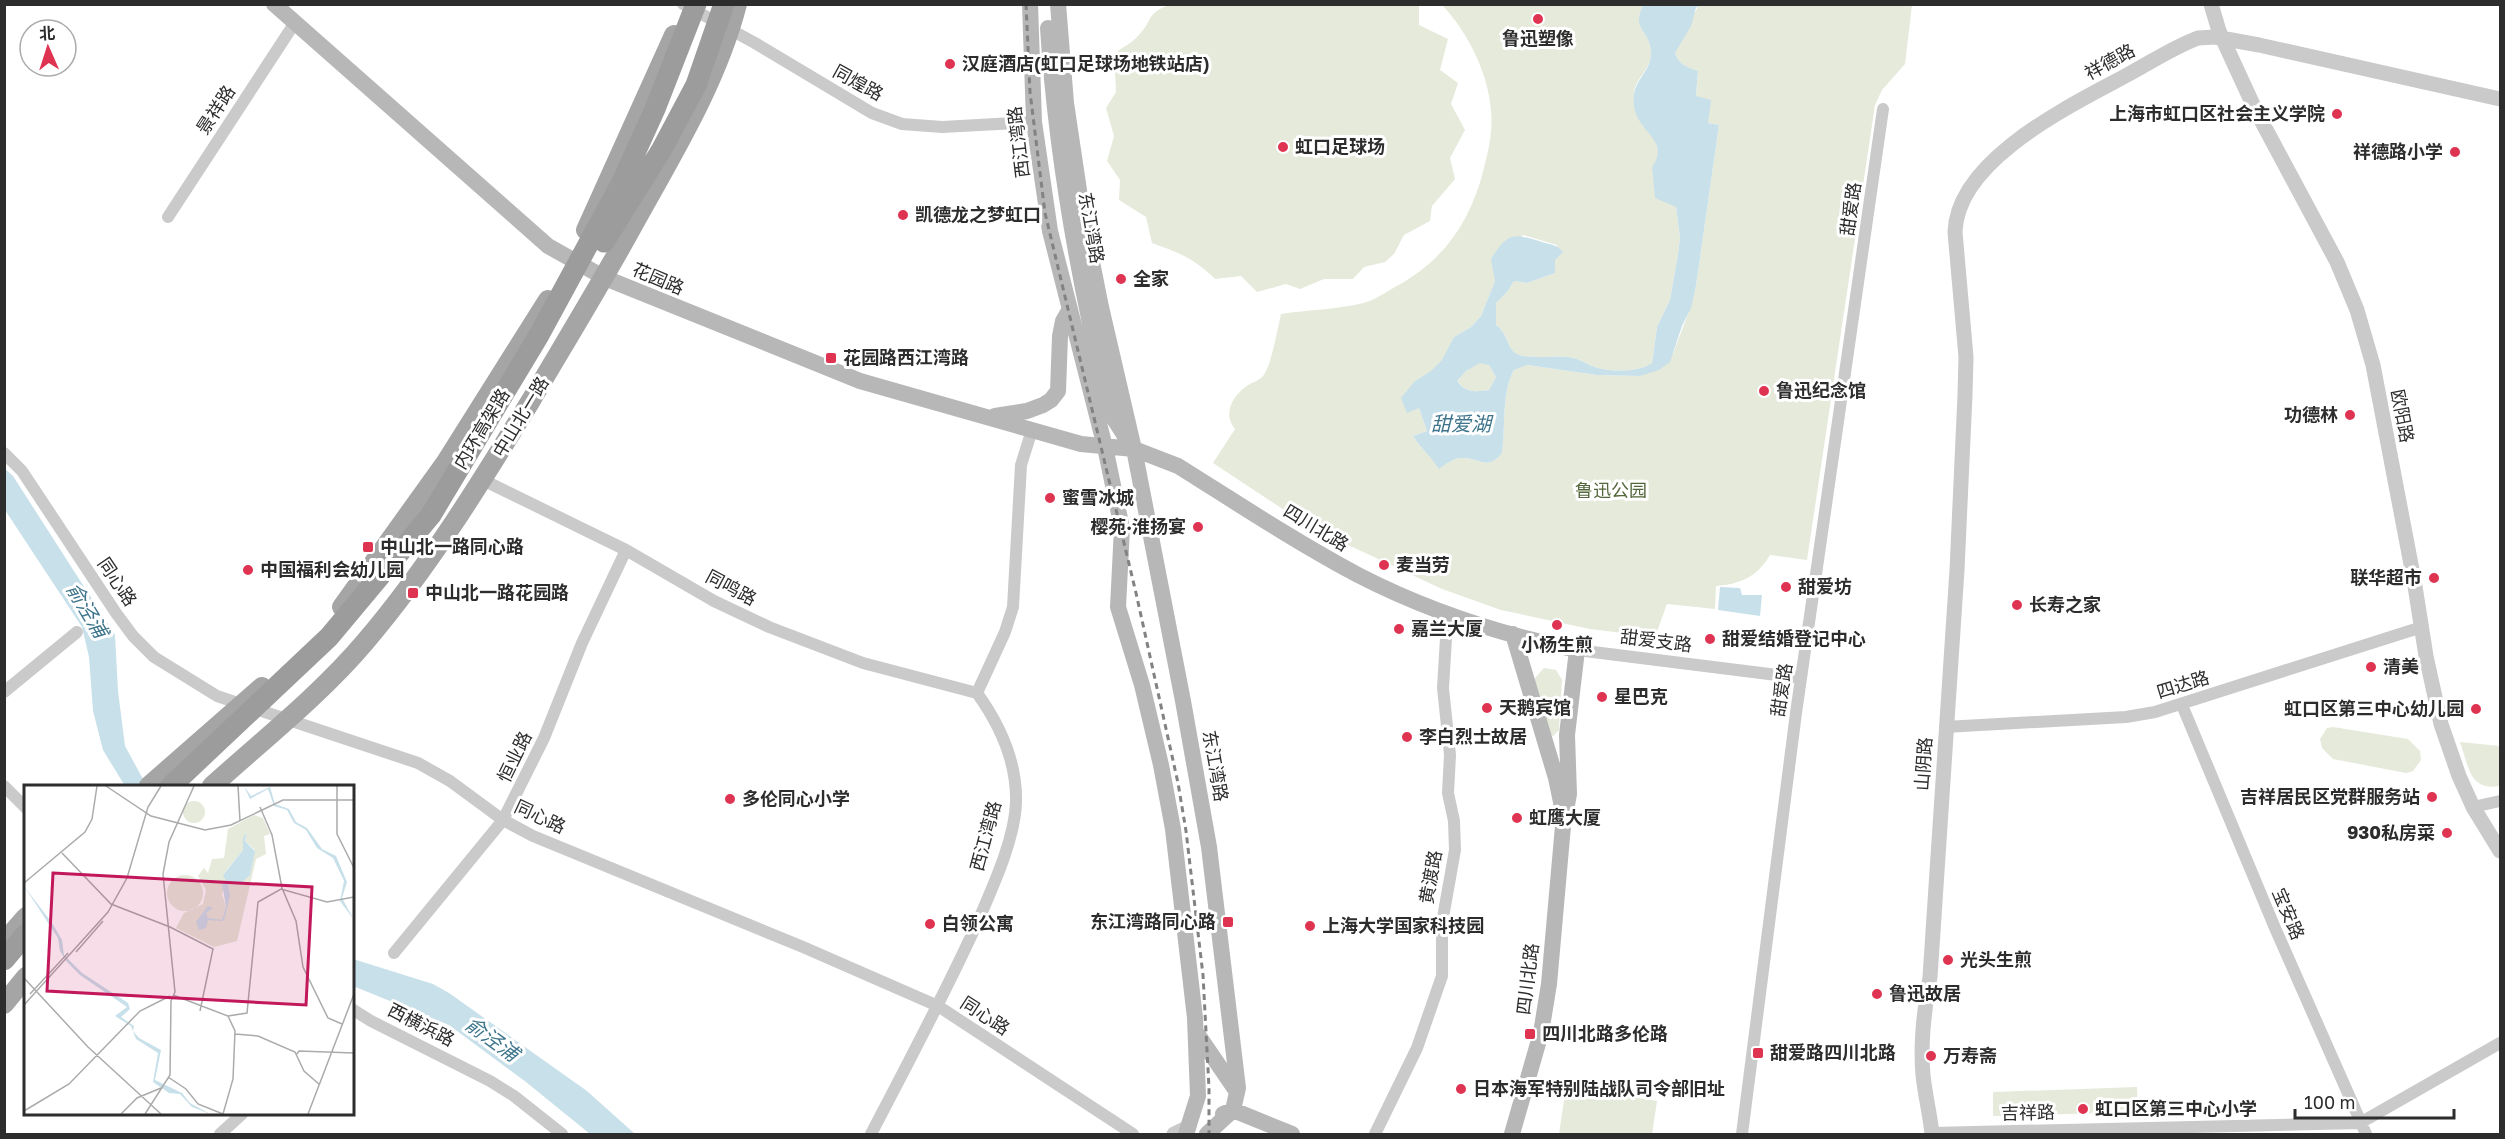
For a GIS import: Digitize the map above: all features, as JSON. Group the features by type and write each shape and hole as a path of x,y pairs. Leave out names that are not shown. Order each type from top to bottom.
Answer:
{"highway":[{"name":"内环高架路","path":"189,785 339,646 442,521 548,346 604,242 673,102 711,4"},
{"path":"604,242 662,149 696,85 724,4"},
{"name":"内环高架路","path":"172,785 329,637 431,515 538,335 621,184 655,109 687,5"},
{"path":"4,960 24,936"},
{"path":"4,978 24,957"}],"main road":[{"name":"花园路","path":"274,4 548,246 572,262 605,278 827,370 1081,444 1105,447"},
{"name":"中山北一路","path":"219,781 287,720 364,643 408,587 483,480 605,278 708,89 737,4"},
{"name":"西江湾路","path":"1030,4 1034,122 1050,231 1105,447"},
{"name":"东江湾路","path":"1047,4 1053,105 1074,249 1108,403 1123,435 1134,449"},
{"name":"东江湾路","path":"1058,4 1066,103 1083,217 1134,449 1209,847 1238,1093 1233,1110"},
{"path":"150,785 320,636 379,558 446,462 572,262 687,5"},
{"path":"988,416 1035,408 1051,400 1058,391 1060,336 1063,321 1070,309"},
{"name":"四川北路","path":"1105,447 1134,449 1178,466 1358,575 1412,600 1513,634 1577,650 1567,735 1569,794 1563,826 1549,984 1541,1033 1512,1134"},
{"path":"1105,447 1122,534 1118,607 1142,685 1173,829 1196,1032 1198,1096 1185,1133"},
{"name":"四川北路","path":"1513,634 1558,786 1563,826"},
{"path":"1544,742 1550,749 1558,750 1567,735"},
{"path":"4,942 24,919"},
{"path":"4,1004 24,979"},
{"path":"1196,1032 1238,1093"},
{"path":"1185,1133 1233,1110 1292,1134"},
{"path":"1207,1134 1233,1110"}],"street":[{"name":"欧阳路","path":"2211,4 2223,38 2255,109 2337,262 2360,318 2373,365 2440,724 2459,776 2500,851"},
{"name":"同煌路","path":"687,5 872,113 902,124 921,127 993,126 1034,122"},
{"name":"景祥路","path":"168,217 294,24"},
{"name":"祥德路","path":"1965,395 1966,357 1955,224 1959,206 1973,183 1986,168 2018,140 2097,91 2192,40 2206,37 2223,38 2363,67 2500,99"},
{"name":"甜爱路","path":"1742,1134 1801,678 1883,109"},
{"name":"山阴路","path":"1932,1134 1923,1073 1922,1030 1930,977 1957,570 1965,395"},
{"path":"977,693 1005,632 1013,607 1021,465 1032,430"},
{"name":"同心路","path":"4,453 22,471 116,613 143,647 173,670 217,696 358,741 418,764 450,781 503,820 533,836 803,946 938,1006 1132,1134"},
{"name":"同鸣路","path":"483,480 626,550 714,601 769,627 862,663 977,693"},
{"name":"恒业路","path":"394,953 503,820 544,738 582,643 626,550"},
{"name":"黄渡路","path":"1375,1134 1417,1048 1442,976 1442,923 1455,850 1454,821 1448,793 1450,755 1443,688 1445,612"},
{"name":"四达路","path":"1945,727 2126,717 2182,705 2422,627"},
{"path":"4,692 77,632"},
{"name":"甜爱支路","path":"1577,650 1801,678"},
{"name":"西江湾路","path":"871,1134 938,1006 994,882 1013,822 1016,805 1013,770 1004,738 977,693"},
{"name":"宝安路","path":"2182,705 2274,928 2363,1129"},
{"path":"4,786 24,806"},
{"path":"2474,807 2500,801"},
{"name":"西横浜路","path":"354,1010 490,1081 514,1096 561,1134"},
{"name":"吉祥路","path":"1932,1134 2363,1129 2500,1044"},
{"path":"220,1134 240,1115"}],"green space":[{"name":"虹口足球场","path":"1173,4 1419,5 1419,25 1448,39 1440,70 1458,83 1451,104 1465,130 1450,158 1455,179 1432,206 1430,221 1404,235 1394,254 1385,262 1364,267 1353,279 1324,279 1300,289 1286,284 1257,292 1241,276 1215,279 1186,257 1152,243 1146,217 1119,200 1120,180 1107,161 1114,136 1106,108 1116,92 1114,54 1136,39 1154,13"},
{"name":"鲁迅公园","path":"1700,4 1912,5 1905,64 1882,90 1875,105 1807,560 1770,555 1760,569 1748,578 1716,586 1715,609 1667,604 1655,637 1590,629 1501,610 1442,589 1310,527 1213,463 1235,429 1229,417 1229,411 1237,394 1262,377 1266,371 1281,314 1358,304 1381,295 1428,265 1453,238 1472,205 1484,168 1490,139 1489,96 1475,53 1460,27 1442,5 1643,5 1639,21 1649,40 1651,55 1635,88 1634,102 1639,117 1656,143 1665,201 1676,207 1680,238 1670,300 1657,327 1652,363 1634,370 1619,371 1598,368 1572,358 1521,356 1513,351 1503,332 1496,325 1496,303 1514,281 1527,283 1555,273 1553,267 1557,245 1523,235 1494,271 1495,281 1481,316 1471,327 1454,337 1443,360 1432,371 1415,381 1419,408 1427,431 1413,436 1439,468 1458,458 1492,462 1502,453 1507,389 1514,370 1527,365 1597,375 1640,376 1673,354 1696,286 1719,125 1708,123 1696,97 1698,71 1681,63 1675,53"},
{"path":"1480,362 1489,365 1496,377 1489,390 1468,390 1457,381 1466,371"},
{"path":"1544,668 1556,670 1562,680 1559,730 1553,736 1549,735 1534,685 1535,678"},
{"path":"2327,728 2408,739 2420,751 2421,760 2413,771 2406,773 2333,759 2322,748 2320,739"},
{"path":"2460,742 2500,746 2500,786 2490,787 2476,781 2468,768"},
{"path":"1566,1087 1657,1101 1652,1134 1559,1134"},
{"path":"2137,1087 2138,1112 1993,1116 1993,1092"}],"water":[{"name":"甜爱湖","path":"1643,5 1700,5 1696,8 1691,26 1675,53 1681,63 1698,71 1696,96 1711,100 1708,123 1719,125 1696,286 1691,308 1682,326 1670,362 1659,370 1640,376 1597,375 1527,365 1514,370 1507,389 1502,453 1492,462 1458,458 1439,469 1413,436 1427,431 1419,408 1407,413 1401,398 1415,381 1431,371 1442,360 1454,337 1471,327 1481,316 1495,281 1491,259 1507,239 1524,237 1554,245 1563,252 1555,260 1555,273 1527,283 1514,281 1496,303 1496,325 1503,332 1513,351 1521,356 1572,358 1598,368 1611,370 1634,370 1652,363 1657,327 1670,300 1680,238 1676,207 1655,198 1652,167 1658,151 1635,111 1636,86 1647,69 1651,55 1648,40 1640,26","holes":["1480,363 1489,365 1496,377 1489,390 1471,391 1457,381 1466,371"]},
{"name":"俞泾浦","path":"4,468 13,476 115,635 118,691 125,746 143,779 151,785 124,785 103,750 93,711 89,657 82,627 5,510"},
{"path":"1720,587 1740,588 1742,595 1762,595 1760,616 1718,610"},
{"name":"俞泾浦","path":"354,959 433,984 449,993 587,1091 635,1134 590,1134 526,1082 449,1025 354,986"}],"railway":[{"path":"1026,4 1030,92 1045,213 1136,593 1178,783 1186,831 1203,975 1209,1134"}],"place":[{"name":"鲁迅塑像","path":"1538,19"},
{"name":"汉庭酒店(虹口足球场地铁站店)","path":"950,64"},
{"name":"上海市虹口区社会主义学院","path":"2337,114"},
{"name":"虹口足球场","path":"1283,147"},
{"name":"祥德路小学","path":"2455,152"},
{"name":"凯德龙之梦虹口","path":"903,215"},
{"name":"全家","path":"1121,279"},
{"name":"花园路西江湾路","path":"831,358"},
{"name":"鲁迅纪念馆","path":"1764,391"},
{"name":"功德林","path":"2350,415"},
{"name":"蜜雪冰城","path":"1050,498"},
{"name":"樱苑·淮扬宴","path":"1198,527"},
{"name":"中山北一路同心路","path":"368,547"},
{"name":"麦当劳","path":"1384,565"},
{"name":"中国福利会幼儿园","path":"248,570"},
{"name":"联华超市","path":"2434,578"},
{"name":"甜爱坊","path":"1786,587"},
{"name":"中山北一路花园路","path":"413,593"},
{"name":"长寿之家","path":"2017,605"},
{"name":"小杨生煎","path":"1557,625"},
{"name":"嘉兰大厦","path":"1399,629"},
{"name":"甜爱结婚登记中心","path":"1710,639"},
{"name":"清美","path":"2371,667"},
{"name":"星巴克","path":"1602,697"},
{"name":"天鹅宾馆","path":"1487,708"},
{"name":"虹口区第三中心幼儿园","path":"2476,709"},
{"name":"李白烈士故居","path":"1407,737"},
{"name":"吉祥居民区党群服务站","path":"2432,797"},
{"name":"多伦同心小学","path":"730,799"},
{"name":"虹鹰大厦","path":"1517,818"},
{"name":"930私房菜","path":"2447,833"},
{"name":"东江湾路同心路","path":"1228,922"},
{"name":"白领公寓","path":"930,924"},
{"name":"上海大学国家科技园","path":"1310,926"},
{"name":"光头生煎","path":"1948,960"},
{"name":"鲁迅故居","path":"1877,994"},
{"name":"四川北路多伦路","path":"1530,1034"},
{"name":"甜爱路四川北路","path":"1758,1053"},
{"name":"万寿斋","path":"1931,1056"},
{"name":"日本海军特别陆战队司令部旧址","path":"1461,1089"},
{"name":"虹口区第三中心小学","path":"2083,1109"}]}
